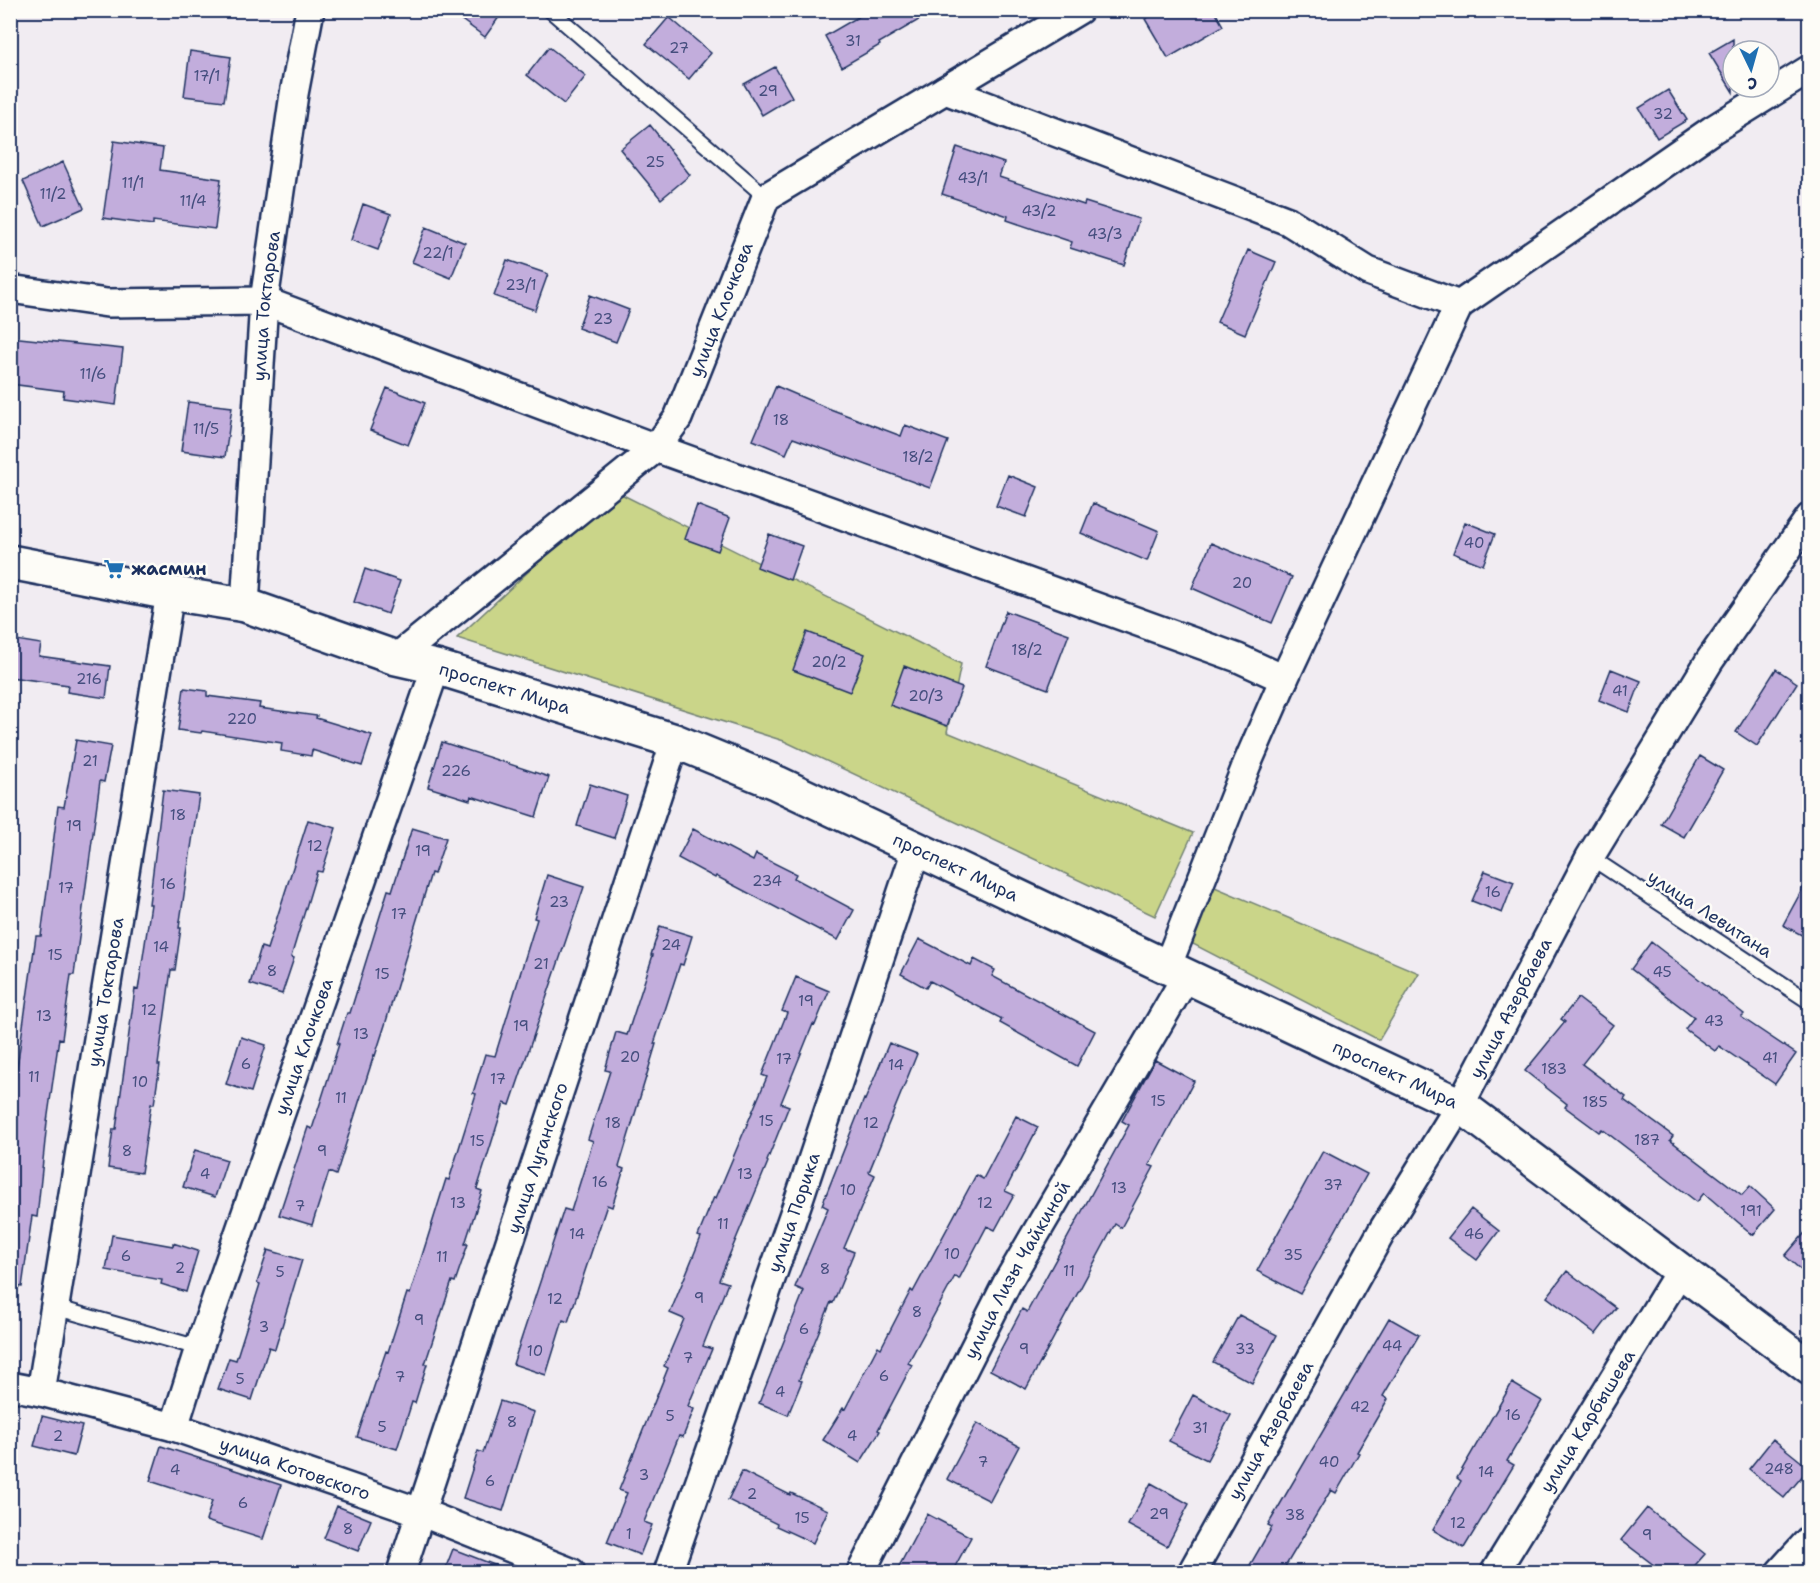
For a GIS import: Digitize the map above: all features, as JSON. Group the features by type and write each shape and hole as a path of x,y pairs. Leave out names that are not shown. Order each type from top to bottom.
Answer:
{"main road":[{"name":"проспект Мира","path":"10,562 245,605 396,658 436,667 675,741 777,783 1460,1105 1809,1368"}],"street":[{"name":"улица Токтарова","path":"245,605 264,301 294,94 310,10"},
{"path":"766,197 1079,10"},
{"path":"945,90 1288,221 1368,271 1459,305 1712,130 1809,69"},
{"name":"улица Клочкова","path":"396,658 656,448 678,418 766,197"},
{"path":"10,289 107,303 264,301 656,448 1238,658 1284,679"},
{"name":"улица Лизы Чайкиной","path":"861,1572 1008,1281 1177,971 1247,764 1284,679 1459,305"},
{"name":"улица Азербаева","path":"1192,1572 1381,1233 1460,1105 1590,857 1710,660 1809,517"},
{"name":"улица Токтарова","path":"40,1392 170,593"},
{"name":"улица Клочкова","path":"174,1427 199,1348 436,667"},
{"name":"улица Луганского","path":"401,1572 675,741"},
{"name":"улица Порика","path":"668,1572 795,1210 916,850"},
{"name":"улица Карбышева","path":"1495,1572 1680,1271"},
{"name":"улица Котовского","path":"10,1386 174,1427 420,1512 571,1572"},
{"path":"1780,1572 1809,1539"}],"lane":[{"path":"550,10 766,197"},
{"name":"улица Левитана","path":"1590,857 1807,996"},
{"path":"54,1307 199,1348"}],"green space":[{"path":"615,491 961,664 947,732 1193,833 1155,916 784,741 457,638"},
{"path":"1210,885 1419,973 1379,1040 1189,942"}],"building":[{"path":"448,10 504,10 485,37"},
{"path":"870,10 936,10 842,67 825,36"},
{"path":"1161,10 1214,10 1223,26 1168,58 1145,19"},
{"path":"669,17 711,53 689,79 646,44"},
{"path":"1721,46 1721,72 1709,53"},
{"path":"549,47 586,76 564,104 527,75"},
{"path":"190,51 231,57 224,101 184,96"},
{"path":"775,67 792,97 762,115 744,84"},
{"path":"1668,90 1687,120 1657,138 1639,108"},
{"path":"650,125 690,175 661,199 620,149"},
{"path":"114,141 163,148 160,170 221,179 215,229 153,221 153,225 103,218"},
{"path":"957,147 1004,163 999,177 1084,205 1085,202 1139,219 1124,265 1070,248 1072,242 1007,220 1008,216 942,194"},
{"path":"63,162 84,208 43,226 23,181"},
{"path":"363,204 391,214 378,250 351,240"},
{"path":"426,227 465,243 451,278 412,262"},
{"path":"1248,250 1276,262 1245,334 1217,322"},
{"path":"507,260 548,274 535,310 494,296"},
{"path":"590,295 629,310 616,342 578,328"},
{"path":"10,337 123,349 116,405 63,398 64,391 10,384"},
{"path":"776,386 901,436 905,425 948,441 930,488 793,438 786,454 753,440"},
{"path":"387,388 425,403 408,445 370,430"},
{"path":"188,402 232,407 225,457 181,451"},
{"path":"1008,475 1038,487 1026,517 996,506"},
{"path":"1093,503 1159,531 1147,561 1081,533"},
{"path":"697,505 730,518 718,551 685,539"},
{"path":"1465,522 1495,534 1483,565 1453,553"},
{"path":"769,534 802,546 790,580 757,567"},
{"path":"1211,543 1292,577 1272,623 1192,588"},
{"path":"365,569 400,581 388,614 354,602"},
{"path":"1006,611 1069,634 1048,689 986,666"},
{"path":"807,632 865,654 850,692 793,670"},
{"path":"10,639 41,644 39,656 110,666 106,698 67,692 68,685 10,677"},
{"path":"904,666 962,688 947,726 890,705"},
{"path":"1611,669 1641,681 1629,712 1599,700"},
{"path":"1776,669 1797,683 1757,746 1736,732"},
{"path":"184,688 207,691 207,696 260,703 259,708 317,716 316,718 372,735 362,766 312,750 311,756 281,751 282,743 202,731 201,733 178,730"},
{"path":"76,740 111,746 104,782 100,781 74,975 71,975 62,1039 59,1038 37,1217 32,1216 22,1287 10,1286 10,1135 16,1095 13,1095 36,936 41,936 58,806 64,807"},
{"path":"442,742 549,777 536,817 471,796 470,800 428,787"},
{"path":"1700,756 1723,770 1684,837 1661,824"},
{"path":"590,784 627,796 614,838 577,826"},
{"path":"163,790 199,795 175,970 171,970 158,1065 160,1065 154,1104 151,1104 141,1173 108,1168 113,1129 116,1129 135,989 138,990 151,904 149,904"},
{"path":"308,820 336,828 322,872 317,871 282,994 250,984 261,947 267,949"},
{"path":"412,828 446,838 434,874 431,873 336,1175 329,1172 312,1225 279,1215 308,1127 312,1129 347,1013 350,1013 388,890 392,891"},
{"path":"693,829 753,861 756,854 796,874 794,878 854,910 838,940 678,858"},
{"path":"1485,871 1514,882 1502,913 1472,901"},
{"path":"547,875 584,887 510,1105 504,1103 477,1189 482,1191 465,1244 468,1244 455,1282 452,1281 415,1403 412,1402 397,1449 357,1437 407,1293 410,1294 446,1179 449,1180 476,1094 473,1093 485,1054 495,1056 537,919 534,918"},
{"path":"1809,877 1809,939 1783,925"},
{"path":"660,926 692,936 683,965 680,964 654,1044 656,1044 619,1167 624,1169 612,1207 607,1205 568,1322 563,1320 546,1375 513,1364 564,1209 571,1211 593,1141 588,1139 610,1071 605,1070 616,1032 627,1035"},
{"path":"919,939 971,966 974,959 995,970 992,976 1095,1031 1077,1066 1000,1023 1002,1019 930,981 926,988 901,974"},
{"path":"1651,942 1744,1014 1741,1017 1796,1054 1775,1084 1719,1046 1715,1051 1685,1029 1694,1017 1631,969"},
{"path":"796,977 829,991 781,1103 789,1106 719,1280 728,1283 703,1346 712,1349 688,1406 694,1409 683,1437 679,1436 644,1522 652,1525 640,1555 607,1542 627,1493 619,1490 668,1368 664,1366 684,1319 670,1313 701,1237 698,1236 714,1197 716,1198 767,1077 762,1075 787,1013 782,1011"},
{"path":"1578,998 1613,1025 1582,1064 1626,1097 1624,1100 1673,1136 1670,1140 1742,1195 1750,1186 1775,1209 1753,1235 1704,1193 1697,1202 1602,1129 1599,1132 1565,1107 1567,1104 1525,1071 1565,1022 1561,1019"},
{"path":"241,1037 266,1045 251,1092 226,1084"},
{"path":"889,1043 917,1054 869,1172 875,1175 844,1248 854,1252 799,1380 802,1381 788,1415 759,1403 804,1291 795,1287 828,1208 822,1205"},
{"path":"1155,1060 1194,1081 1149,1165 1154,1167 1121,1228 1115,1224 1026,1389 990,1370 1022,1309 1027,1312 1129,1125 1122,1121"},
{"path":"1016,1116 1038,1127 1005,1191 1014,1195 995,1230 987,1226 959,1279 955,1276 908,1363 912,1365 878,1430 880,1431 860,1463 823,1440 843,1408 845,1409 878,1346 881,1348 976,1175 983,1179"},
{"path":"195,1150 227,1160 215,1197 183,1187"},
{"path":"1323,1151 1367,1174 1300,1294 1257,1271"},
{"path":"1471,1209 1499,1231 1477,1260 1448,1238"},
{"path":"1809,1228 1809,1277 1785,1256"},
{"path":"112,1235 173,1246 173,1243 198,1251 186,1292 161,1284 162,1280 106,1270"},
{"path":"268,1250 302,1260 275,1349 269,1347 252,1400 218,1389 229,1358 236,1360 260,1284 257,1283"},
{"path":"1567,1271 1616,1308 1596,1334 1547,1297"},
{"path":"1239,1315 1277,1335 1252,1383 1213,1362"},
{"path":"1389,1318 1419,1335 1383,1396 1388,1399 1357,1452 1359,1453 1336,1493 1331,1490 1282,1572 1246,1572 1272,1527 1268,1525"},
{"path":"1512,1383 1542,1401 1507,1461 1514,1465 1464,1548 1433,1530 1461,1481 1457,1478"},
{"path":"1193,1395 1231,1415 1207,1460 1169,1441"},
{"path":"500,1401 534,1412 503,1511 463,1498 478,1451 483,1453"},
{"path":"42,1416 82,1426 74,1456 34,1446"},
{"path":"977,1423 1019,1446 990,1501 947,1479"},
{"path":"1773,1439 1809,1468 1784,1498 1749,1469"},
{"path":"161,1446 281,1485 263,1539 206,1521 212,1501 150,1481"},
{"path":"742,1471 790,1495 791,1493 828,1510 813,1543 728,1500"},
{"path":"1151,1483 1189,1504 1167,1546 1128,1525"},
{"path":"337,1506 371,1520 358,1551 324,1538"},
{"path":"1647,1508 1705,1554 1689,1572 1663,1572 1621,1540"},
{"path":"927,1514 971,1537 952,1572 896,1572"},
{"path":"453,1549 510,1571 510,1572 444,1572"}],"place":[{"name":"жасмин","path":"114,569"}]}
